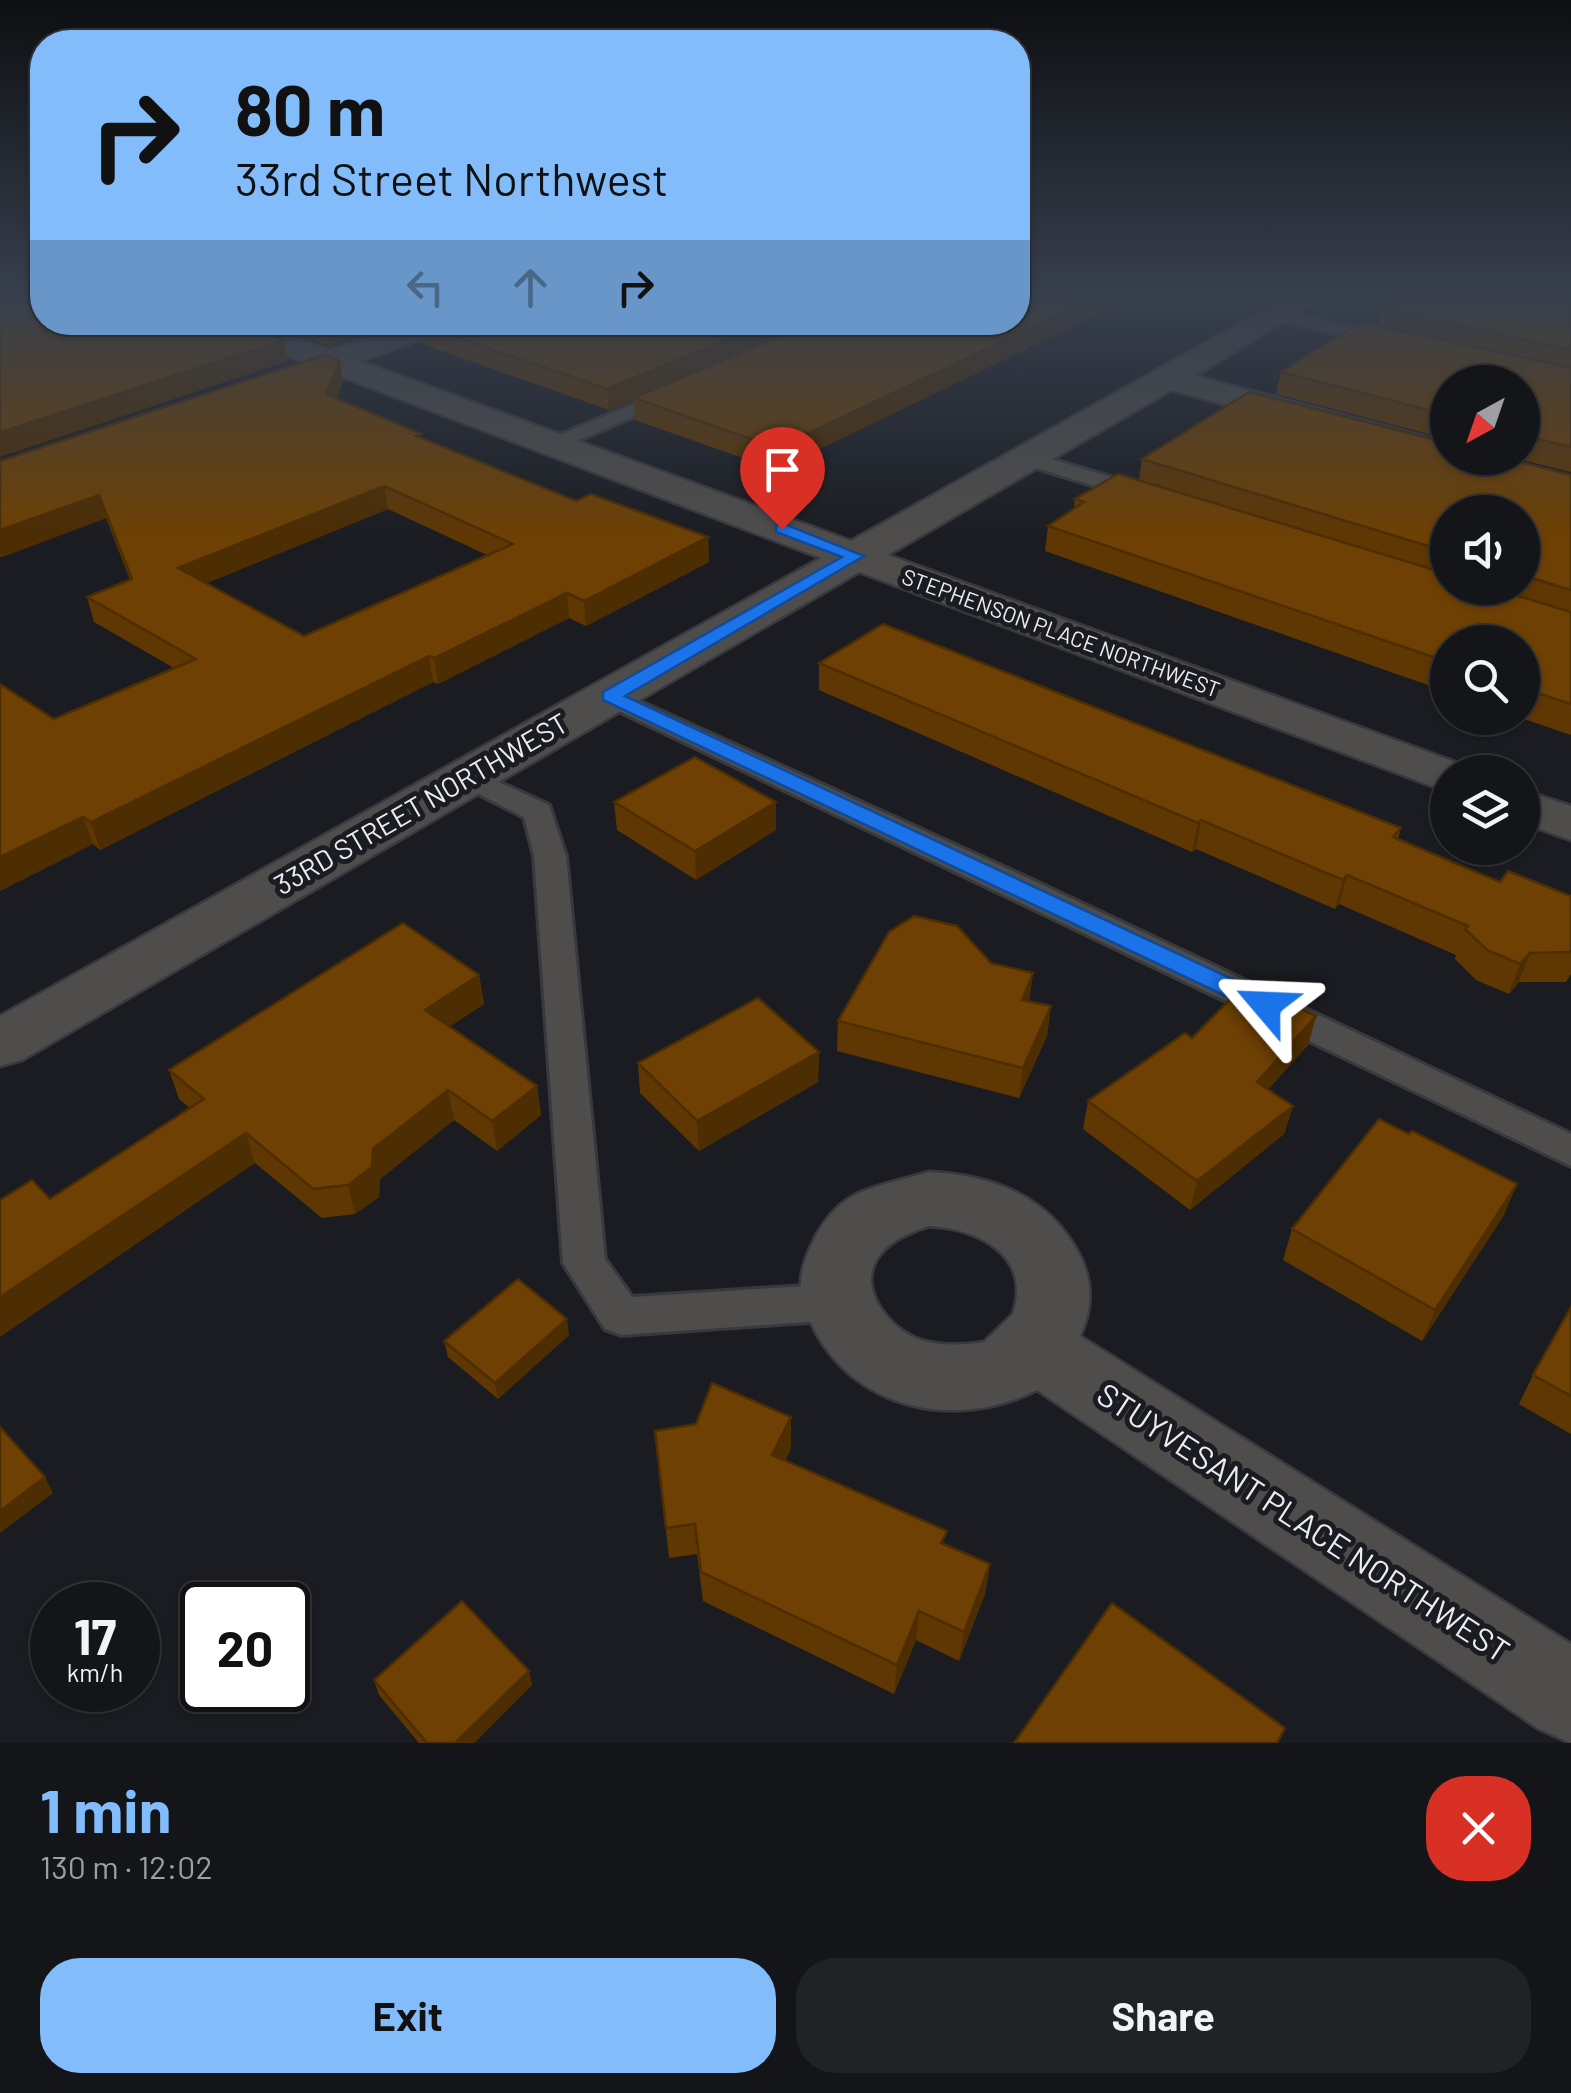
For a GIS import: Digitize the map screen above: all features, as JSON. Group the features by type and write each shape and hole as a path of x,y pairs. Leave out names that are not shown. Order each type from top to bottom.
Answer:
{"street":[{"path":"273,380 281,377"},
{"name":"STEPHENSON PLACE NORTHWEST","path":"370,377 1430,771"},
{"name":"33RD STREET NORTHWEST","path":"0,1044 1169,377"},
{"path":"1166,379 1430,449"},
{"path":"1540,813 1571,824"},
{"path":"929,1199 964,1201 998,1213 1026,1233 1046,1260 1056,1290 1052,1320 1035,1348 1010,1367 977,1377 940,1380 905,1371 874,1353 850,1329 836,1302 835,1270 846,1243 866,1220 895,1204 929,1199"},
{"name":"STUYVESANT PLACE NORTHWEST","path":"1035,1348 1571,1698"}],"lane":[{"path":"550,444 696,383"},
{"path":"1028,458 1164,501"},
{"path":"610,696 1571,1151"},
{"path":"468,777 538,812 550,856 584,1263 622,1316 836,1302"}],"building":[{"path":"0,377 169,377 0,432"},
{"path":"257,377 333,377 326,394 421,434 416,436 576,501 591,494 708,537 584,601 567,593 434,658 429,656 91,822 83,817 0,857 0,684 54,719 196,659 87,597 132,579 99,495 0,530 0,461","holes":["384,486 513,544 304,636 178,568"]},
{"path":"573,377 635,377 607,389"},
{"path":"683,377 926,377 777,448 634,398"},
{"path":"1302,377 1430,377 1430,410"},
{"path":"1540,377 1571,377 1571,447 1540,439"},
{"path":"1249,392 1430,438 1430,475 1540,475 1540,467 1571,475 1571,590 1540,581 1540,495 1430,495 1430,547 1142,459"},
{"path":"1118,474 1430,569 1430,605 1540,603 1571,612 1571,704 1540,694 1540,625 1430,625 1430,656 1048,526 1084,502 1075,499"},
{"path":"883,624 1401,828 1393,837 1430,853 1430,865 1460,865 1500,882 1508,871 1571,896 1571,952 1530,953 1520,964 1487,950 1465,929 1468,926 1347,875 1343,880 1201,820 1198,823 819,663"},
{"path":"695,757 776,802 695,851 614,802"},
{"path":"914,916 957,926 991,963 1033,973 1022,1000 1051,1006 1023,1068 838,1021 889,932"},
{"path":"403,923 479,975 425,1010 537,1086 492,1121 448,1090 373,1149 372,1167 348,1185 313,1189 246,1133 0,1297 0,1200 32,1180 50,1199 204,1099 169,1070"},
{"path":"1246,983 1316,1016 1257,1082 1293,1106 1197,1181 1088,1101 1185,1033 1192,1038"},
{"path":"758,998 819,1052 697,1121 638,1063"},
{"path":"1379,1119 1409,1134 1412,1131 1517,1184 1435,1310 1292,1229"},
{"path":"518,1279 567,1319 495,1383 444,1341"},
{"path":"1571,1307 1571,1396 1533,1375"},
{"path":"712,1383 791,1417 772,1455 947,1531 941,1543 990,1564 964,1632 919,1611 897,1665 701,1572 695,1524 666,1528 655,1431 696,1424"},
{"path":"0,1427 45,1477 0,1511"},
{"path":"462,1601 529,1671 455,1743 427,1743 374,1680"},
{"path":"1112,1603 1285,1728 1277,1743 1014,1743"}],"route":[{"path":"782,529 855,556 610,696 1266,1005"}]}
